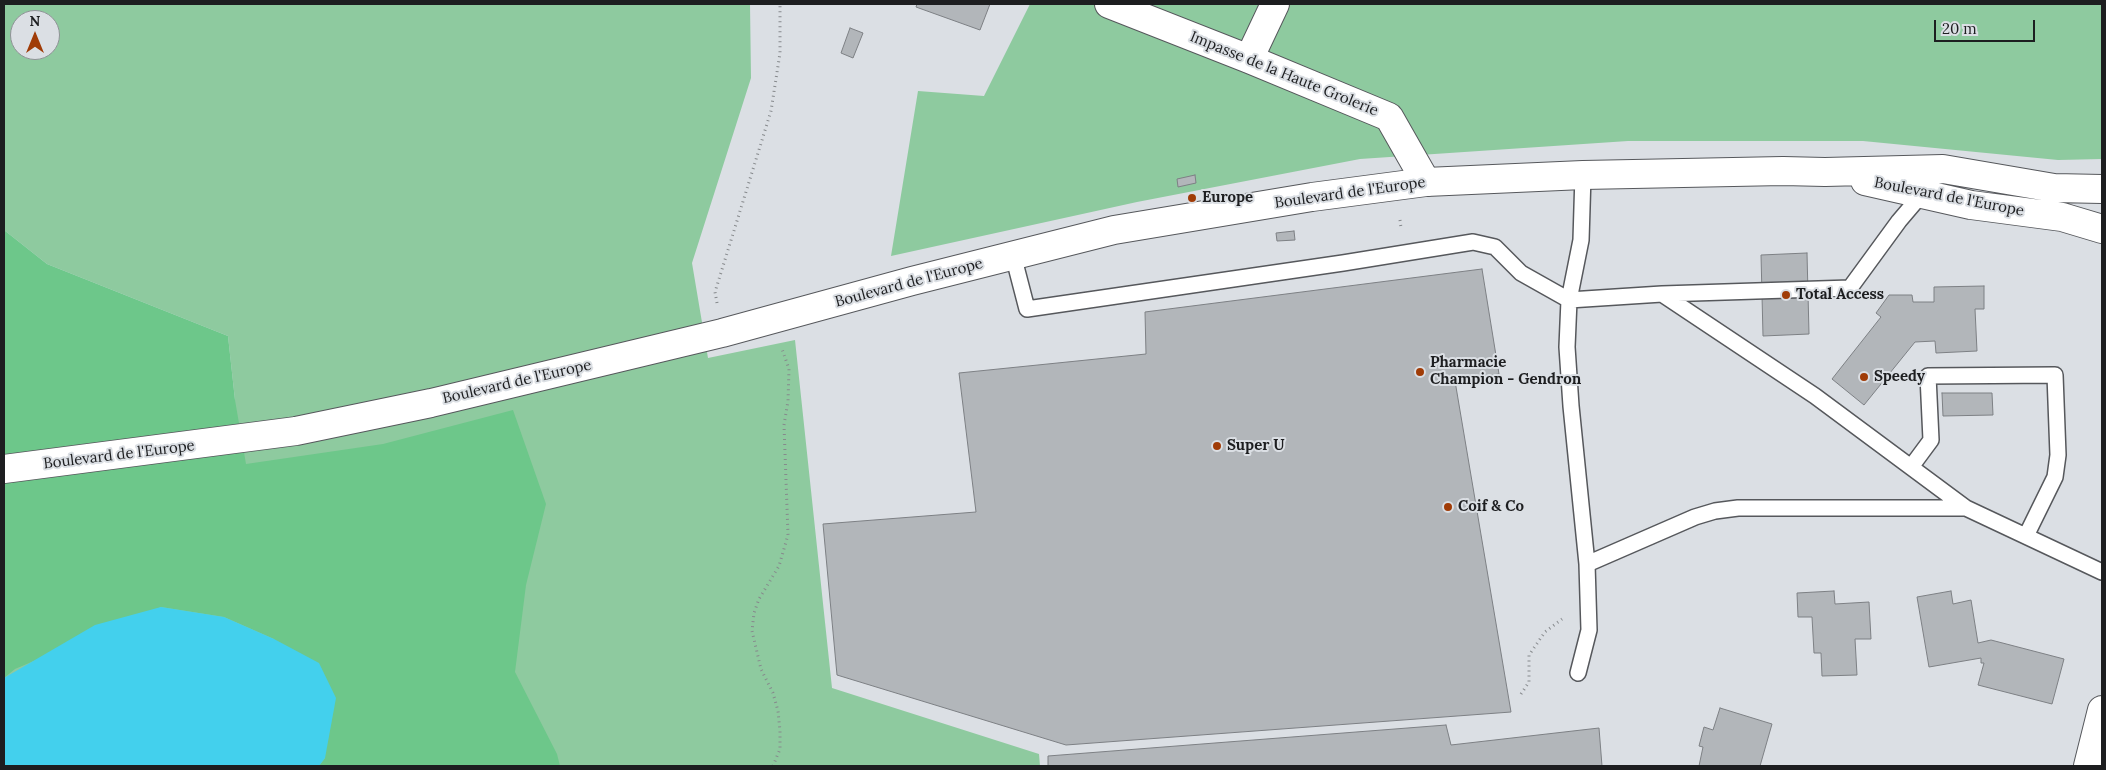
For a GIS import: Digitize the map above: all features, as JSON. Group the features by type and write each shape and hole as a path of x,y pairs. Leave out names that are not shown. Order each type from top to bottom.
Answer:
{"street":[{"name":"Impasse de la Haute Grolerie","path":"1109,4 1389,117 1426,182"},
{"path":"1249,59 1275,4"},
{"name":"Boulevard de l'Europe","path":"4,469 296,431 431,403 722,333 1114,230 1312,197 1426,182 1583,174 1783,171 1943,170 2054,188 2102,188"},
{"name":"Boulevard de l'Europe","path":"1825,172 1971,205 2062,217 2102,229"},
{"path":"2088,766 2102,710"}],"lane":[{"path":"1578,673 1589,630 1587,564 1567,347 1569,300 1581,240 1583,174"},
{"path":"1013,255 1027,309 1473,242 1495,248 1520,273 1569,300 1662,294 1850,288 1899,221 1922,194"},
{"path":"1662,294 1815,396 1966,508 2102,572"},
{"path":"1910,467 1931,440 1928,376 2055,375 2058,454 2055,477 2026,536"},
{"path":"1587,564 1695,517 1715,511 1738,508 1966,508"}],"path":[{"path":"722,333 715,292 771,110 780,53 780,4"},
{"path":"772,320 789,369 788,401 784,425 788,535 778,566 759,599 754,613 752,631 761,669 773,693 778,711 780,749 773,766"},
{"path":"1520,694 1529,682 1529,656 1545,632 1560,622 1565,615"}],"green space":[{"path":"4,4 750,4 751,78 692,263 708,358 795,340 832,688 1039,754 1040,766 4,766 4,520 235,400 228,336 47,264 4,230"},
{"path":"1030,4 2102,4 2102,159 2058,160 1863,141 1628,141 1360,159 1137,202 891,256 918,91 984,96"},
{"path":"4,230 47,264 228,336 235,400 246,464 383,444 513,410 546,504 526,585 515,672 557,754 560,766 319,766 325,758 274,639 224,617 161,607 15,669 4,678"}],"water":[{"path":"161,607 224,617 274,639 319,663 336,698 325,758 319,766 4,766 4,678 95,625"}],"building":[{"path":"917,4 990,4 980,30 916,7"},
{"path":"850,28 863,33 853,58 841,53"},
{"path":"1195,175 1196,183 1178,187 1177,179"},
{"path":"1294,231 1295,240 1277,241 1276,233"},
{"path":"1807,253 1809,334 1763,336 1761,255"},
{"name":"Super U","path":"1482,269 1499,374 1455,381 1511,712 1066,745 837,675 823,524 976,512 959,373 1146,354 1145,312"},
{"path":"1984,286 1984,309 1975,309 1977,351 1936,353 1935,341 1915,342 1864,405 1832,379 1881,317 1876,313 1889,295 1912,295 1913,302 1934,302 1934,287"},
{"path":"1942,393 1992,393 1993,415 1943,416"},
{"path":"1834,591 1835,604 1869,602 1871,639 1855,639 1857,675 1822,676 1821,653 1814,653 1812,617 1798,617 1797,593"},
{"path":"1951,591 1953,604 1971,600 1978,643 1991,640 2064,659 2052,704 1978,685 1984,663 1981,663 1981,658 1929,667 1917,597"},
{"path":"1720,708 1772,724 1760,766 1699,766 1703,747 1699,746 1704,727 1713,730"},
{"path":"1446,725 1451,745 1599,728 1602,766 1048,766 1048,756"}],"place":[{"name":"Europe","path":"1192,198"},
{"name":"Total Access","path":"1786,295"},
{"name":"Pharmacie Champion - Gendron","path":"1420,372"},
{"name":"Speedy","path":"1864,377"},
{"name":"Super U","path":"1217,446"},
{"name":"Coif & Co","path":"1448,507"}]}
